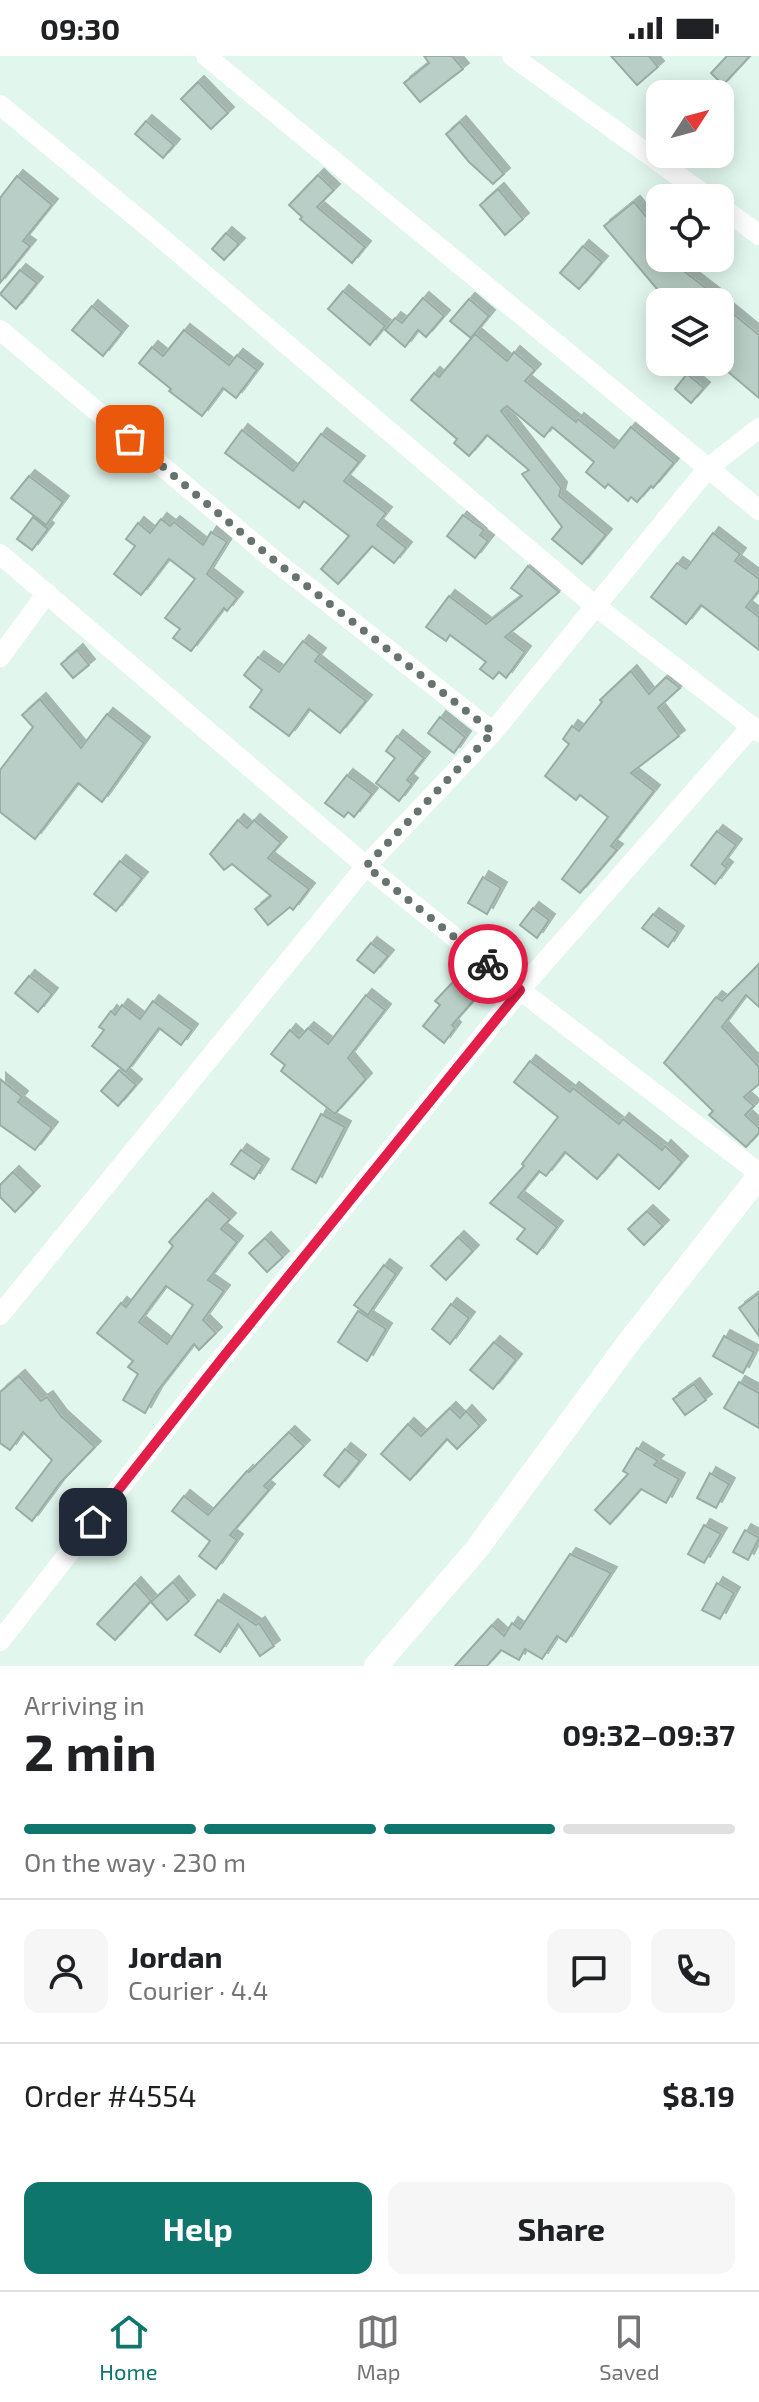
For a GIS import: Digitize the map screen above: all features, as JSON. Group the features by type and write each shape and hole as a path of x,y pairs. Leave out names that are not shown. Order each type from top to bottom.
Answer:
{"street":[{"path":"206,56 759,510"},
{"path":"512,56 690,184"},
{"path":"0,105 594,605 756,729 520,990 204,1380 0,1641"},
{"path":"734,216 759,235"},
{"path":"0,330 275,561 493,732"},
{"path":"0,1315 366,866 493,732 708,468 759,428"},
{"path":"0,554 366,866 520,990 759,1174 616,1358 476,1550 376,1666"},
{"path":"0,657 47,593"}],"building":[{"path":"424,56 452,56 463,69 420,102 404,83 429,63"},
{"path":"611,56 649,56 658,67 637,85"},
{"path":"727,56 750,56 728,80 718,80 711,73"},
{"path":"198,82 228,113 211,129 181,99"},
{"path":"146,121 174,145 163,158 135,134"},
{"path":"460,122 504,174 493,184 469,162 446,134"},
{"path":"318,175 334,190 317,207 365,247 352,263 300,219 302,217 289,205"},
{"path":"17,176 52,205 23,241 30,246 0,283 0,198"},
{"path":"498,189 523,219 505,235 480,205"},
{"path":"634,202 646,216 646,272 685,272 706,288 656,288 604,226"},
{"path":"226,233 239,244 224,260 212,249"},
{"path":"583,246 602,262 579,289 560,273"},
{"path":"20,270 37,283 16,309 0,294"},
{"path":"343,291 385,326 370,345 328,309"},
{"path":"423,298 444,316 426,337 418,330 405,347 385,330 395,318 402,323"},
{"path":"469,299 489,316 471,338 450,321"},
{"path":"92,306 122,332 103,356 72,330"},
{"path":"734,314 759,335 759,398 733,376"},
{"path":"184,330 229,365 237,355 257,370 236,398 223,388 202,416 139,363 152,347 163,356"},
{"path":"475,334 507,361 514,352 535,370 525,381 614,448 631,427 674,463 637,502 631,497 628,501 608,484 605,488 586,472 594,462 552,427 544,437 507,406 501,411 561,488 559,496 606,535 582,564 552,539 562,527 522,474 529,470 487,435 469,456 454,443 457,439 411,400 434,373 439,377"},
{"path":"685,376 704,388 691,403 675,389"},
{"path":"242,430 293,471 321,434 359,462 344,481 386,513 377,525 406,548 394,563 372,546 338,584 321,569 349,536 304,501 299,508 225,453"},
{"path":"29,476 63,502 46,525 11,498"},
{"path":"463,515 484,530 480,535 488,541 475,558 447,536"},
{"path":"33,517 48,529 32,550 17,539"},
{"path":"161,519 170,526 174,522 203,545 211,532 227,542 207,574 237,598 227,611 224,608 191,651 173,638 180,629 165,618 195,579 169,559 141,595 114,574 135,546 126,539 138,523 150,533"},
{"path":"713,533 740,554 735,561 759,579 759,590 746,607 759,617 759,650 701,605 686,624 651,597 677,563 686,569"},
{"path":"528,566 559,592 505,637 525,652 506,678 499,672 493,679 480,669 486,662 450,635 446,641 426,627 449,596 486,624 522,596 511,588"},
{"path":"303,641 320,654 315,661 366,701 340,733 309,709 289,736 250,707 262,690 244,675 258,657 279,672"},
{"path":"77,650 89,665 73,678 61,664"},
{"path":"631,671 649,694 666,677 680,688 658,708 679,736 631,773 654,791 611,846 617,850 580,893 562,879 608,817 580,795 576,800 545,776 569,744 563,739 572,726 579,731 602,702 600,700"},
{"path":"40,699 81,748 107,714 144,743 102,802 78,783 35,839 0,812 0,770 33,727 22,715"},
{"path":"440,717 465,737 454,753 428,733"},
{"path":"397,736 424,758 407,780 412,784 399,801 376,783 395,758 386,751"},
{"path":"347,775 372,794 354,817 348,812 344,817 325,803"},
{"path":"238,820 247,828 254,820 281,843 268,858 309,889 293,910 290,907 268,925 255,909 271,896 232,864 224,870 210,854"},
{"path":"717,831 736,845 722,864 727,868 715,884 691,865"},
{"path":"120,861 142,878 116,911 94,894"},
{"path":"483,877 501,888 487,914 468,903"},
{"path":"533,908 549,920 537,938 520,925"},
{"path":"653,914 678,932 668,947 642,928"},
{"path":"371,943 388,956 374,973 357,960"},
{"path":"759,964 759,1007 746,995 722,1027 759,1067 759,1084 744,1097 754,1106 745,1115 759,1128 759,1133 746,1147 709,1115 713,1111 664,1063 716,997 722,1001"},
{"path":"29,976 52,994 38,1012 15,993"},
{"path":"454,981 474,1000 452,1025 455,1028 444,1043 423,1026 440,1005 435,1001"},
{"path":"366,995 385,1010 348,1058 366,1079 335,1114 281,1071 285,1065 271,1054 290,1030 299,1038 308,1028 328,1044"},
{"path":"153,1001 192,1030 181,1045 159,1028 126,1072 92,1046 104,1030 99,1027 111,1011 115,1015 122,1005 140,1019"},
{"path":"530,1061 570,1092 573,1088 619,1124 623,1119 662,1150 665,1146 682,1162 659,1189 618,1154 597,1179 565,1152 546,1176 539,1171 518,1197 557,1227 537,1254 517,1239 525,1229 490,1203 524,1166 522,1164 558,1117 514,1082"},
{"path":"119,1070 136,1085 118,1106 101,1091"},
{"path":"0,1079 22,1097 18,1102 52,1128 35,1150 0,1125"},
{"path":"321,1114 345,1127 316,1183 292,1169"},
{"path":"241,1150 263,1165 254,1179 231,1164"},
{"path":"13,1172 34,1192 15,1212 0,1197 0,1185"},
{"path":"207,1199 230,1219 221,1229 237,1242 208,1280 224,1291 203,1320 216,1333 199,1350 194,1344 156,1393 145,1413 123,1400 138,1374 128,1367 133,1361 97,1333 121,1303 126,1307 173,1246 169,1242","holes":["166,1286 193,1305 167,1344 139,1322"]},
{"path":"647,1211 663,1226 644,1245 628,1229"},
{"path":"458,1237 473,1251 446,1280 431,1266"},
{"path":"265,1238 283,1257 267,1272 249,1253"},
{"path":"384,1265 396,1274 368,1315 354,1305"},
{"path":"759,1293 759,1336 739,1308"},
{"path":"451,1304 469,1318 450,1344 432,1329"},
{"path":"358,1311 386,1329 367,1361 338,1342"},
{"path":"724,1336 754,1352 743,1373 713,1356"},
{"path":"494,1342 516,1360 493,1389 470,1370"},
{"path":"19,1376 41,1401 47,1397 61,1416 95,1447 60,1483 32,1521 16,1508 52,1460 23,1432 10,1450 0,1443 0,1392"},
{"path":"739,1382 759,1393 759,1428 724,1408"},
{"path":"694,1384 706,1400 685,1415 673,1399"},
{"path":"450,1408 460,1418 466,1411 480,1426 457,1449 447,1439 410,1480 381,1454 408,1424 421,1436"},
{"path":"289,1432 304,1446 264,1486 269,1490 230,1535 237,1540 216,1569 199,1556 210,1541 172,1511 184,1496 208,1515 247,1471"},
{"path":"637,1448 658,1461 654,1465 679,1479 666,1503 641,1489 610,1524 595,1510 628,1474 623,1471"},
{"path":"345,1449 360,1461 339,1487 324,1475"},
{"path":"710,1473 729,1484 716,1508 697,1498"},
{"path":"704,1525 721,1534 704,1563 688,1554"},
{"path":"745,1530 759,1538 748,1560 733,1552"},
{"path":"570,1554 611,1573 566,1642 557,1636 542,1659 525,1649 519,1660 501,1650 487,1666 455,1666 492,1625 504,1636 512,1623 520,1629"},
{"path":"173,1582 189,1601 167,1620 151,1602"},
{"path":"135,1583 151,1601 115,1640 97,1624"},
{"path":"717,1583 734,1593 720,1619 702,1610"},
{"path":"218,1600 256,1625 259,1623 274,1646 260,1656 238,1624 220,1652 195,1635"}],"way so far":[{"path":"130,439 275,561 493,732 366,866 488,964"}],"route":[{"path":"93,1522 520,990 488,964"}]}
